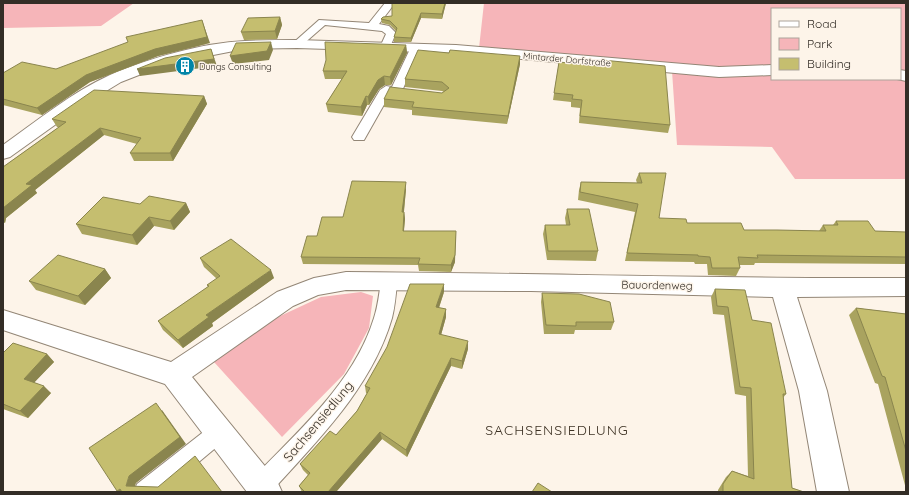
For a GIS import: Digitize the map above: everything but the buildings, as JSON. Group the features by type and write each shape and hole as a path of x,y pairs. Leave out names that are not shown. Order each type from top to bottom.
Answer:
{"street":[{"name":"Mintarder Dorfstraße","path":"3,153 74,102 115,79 162,62 230,47 297,44 386,45 456,48 719,72 771,70"},
{"path":"3,320 174,375 285,299 314,287 346,281 389,282"},
{"name":"Bauordenweg","path":"389,282 531,282 782,288 906,287"},
{"path":"782,288 813,391 833,492"},
{"name":"Sachsensiedlung","path":"174,375 218,433 264,489"}],"lane":[{"path":"373,25 390,3"},
{"path":"297,44 323,22 373,25 385,28 391,33 386,45"},
{"path":"396,91 416,47"},
{"path":"359,137 386,90 411,93"},
{"name":"Sachsensiedlung","path":"264,489 332,409 360,370 382,324 389,282"},
{"path":"145,492 218,433"}],"green space":[{"path":"3,3 134,3 101,26 3,28"},
{"path":"484,3 906,3 906,179 795,179 772,147 677,145 672,71 479,48"},
{"path":"361,292 373,296 369,328 344,374 282,437 214,362 278,317 321,297"}],"place":[{"name":"Dungs Consulting","path":"185,66"}],"district":[{"name":"SACHSENSIEDLUNG","path":"557,430"}]}
